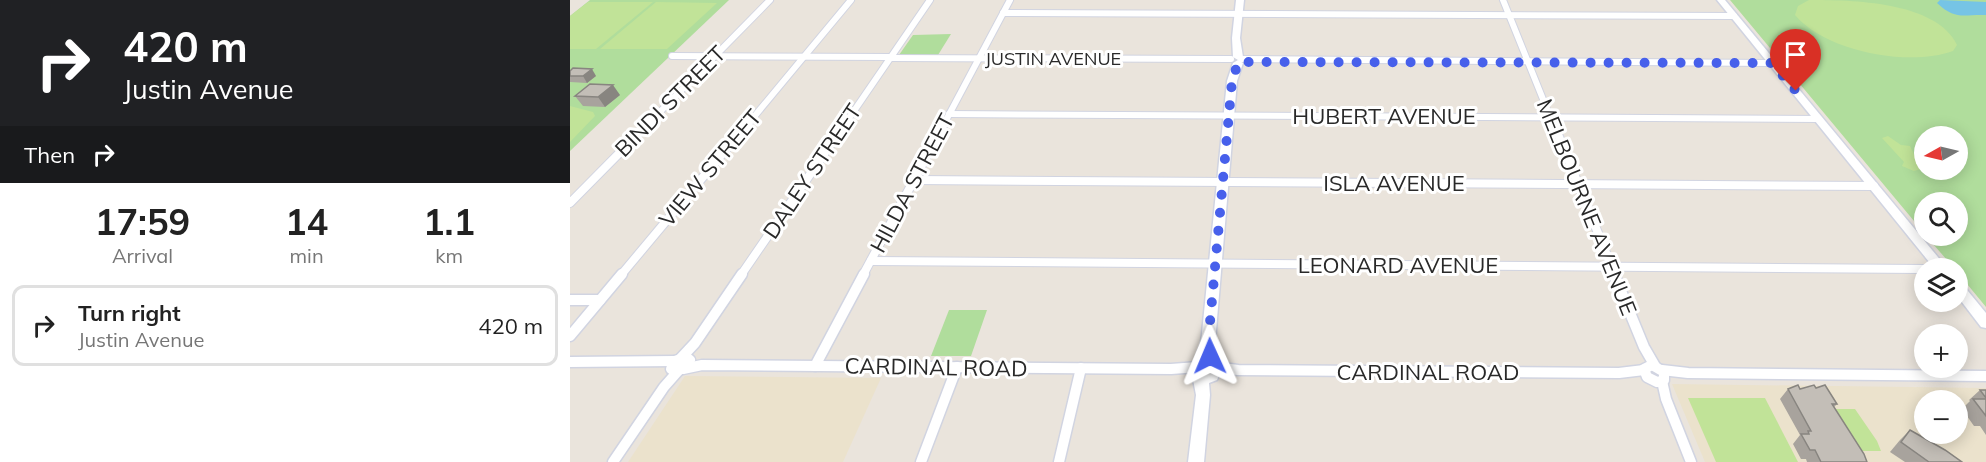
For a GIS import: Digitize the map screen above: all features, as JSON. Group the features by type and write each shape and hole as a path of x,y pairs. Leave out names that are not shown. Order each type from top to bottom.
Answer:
{"street":[{"name":"BINDI STREET","path":"570,203 770,0"},
{"name":"VIEW STREET","path":"570,336 851,0"},
{"name":"DALEY STREET","path":"613,462 930,0"},
{"name":"HILDA STREET","path":"815,366 1010,0"},
{"path":"1197,462 1240,0"},
{"name":"MELBOURNE AVENUE","path":"1503,0 1691,462"},
{"path":"1721,0 1933,258"},
{"path":"1003,13 1734,16"},
{"name":"JUSTIN AVENUE","path":"672,56 1772,63"},
{"name":"HUBERT AVENUE","path":"949,114 1819,119"},
{"name":"ISLA AVENUE","path":"914,180 1874,186"},
{"name":"LEONARD AVENUE","path":"871,261 1914,269"},
{"path":"570,300 600,300"},
{"path":"1968,300 1986,323"},
{"name":"CARDINAL ROAD","path":"570,362 1986,376"},
{"path":"921,462 957,367"},
{"path":"1059,462 1081,368"}],"shaded area":[{"path":"685,376 881,378 843,462 628,462"},
{"path":"1672,384 1986,388 1986,462 1705,462"}],"green space":[{"path":"590,0 729,0 570,151 570,16"},
{"path":"1730,0 1986,0 1986,307 1968,285 1968,258 1945,258 1935,246 1968,246 1968,192 1914,192 1914,221"},
{"path":"1809,0 1869,3 1912,11 1931,19 1946,30 1957,45 1953,51 1935,56 1914,57 1869,53 1847,47 1809,28 1795,15 1798,6"},
{"path":"588,2 653,2 596,49 570,49 570,16"},
{"path":"656,2 717,3 667,49 600,49"},
{"path":"951,34 938,55 899,55 913,35"},
{"path":"570,106 593,112 595,116 570,142"},
{"path":"1888,136 1901,145 1910,146 1914,154 1914,171 1902,166 1904,162 1882,138"},
{"path":"949,310 987,310 971,356 931,356"},
{"path":"1688,398 1765,398 1798,462 1716,462"},
{"path":"1832,409 1855,409 1877,441 1881,451 1857,451"}],"water":[{"path":"1940,0 1986,2 1986,15 1955,14 1937,3"}],"building":[{"path":"573,68 592,69 583,76 570,76"},
{"path":"590,84 613,85 598,97 575,96"},
{"path":"1798,385 1800,389 1825,385 1837,404 1832,404 1867,462 1821,462 1815,450 1810,450 1801,434 1809,434 1808,431 1811,431 1788,389"},
{"path":"1980,390 1986,390 1986,398"},
{"path":"1973,399 1986,399 1986,416"},
{"path":"1910,430 1914,432 1914,444 1934,444 1962,462 1929,462 1901,442"}],"route":[{"path":"1210,356 1208,344 1232,81 1238,63 1254,60 1772,63 1796,91"}]}
